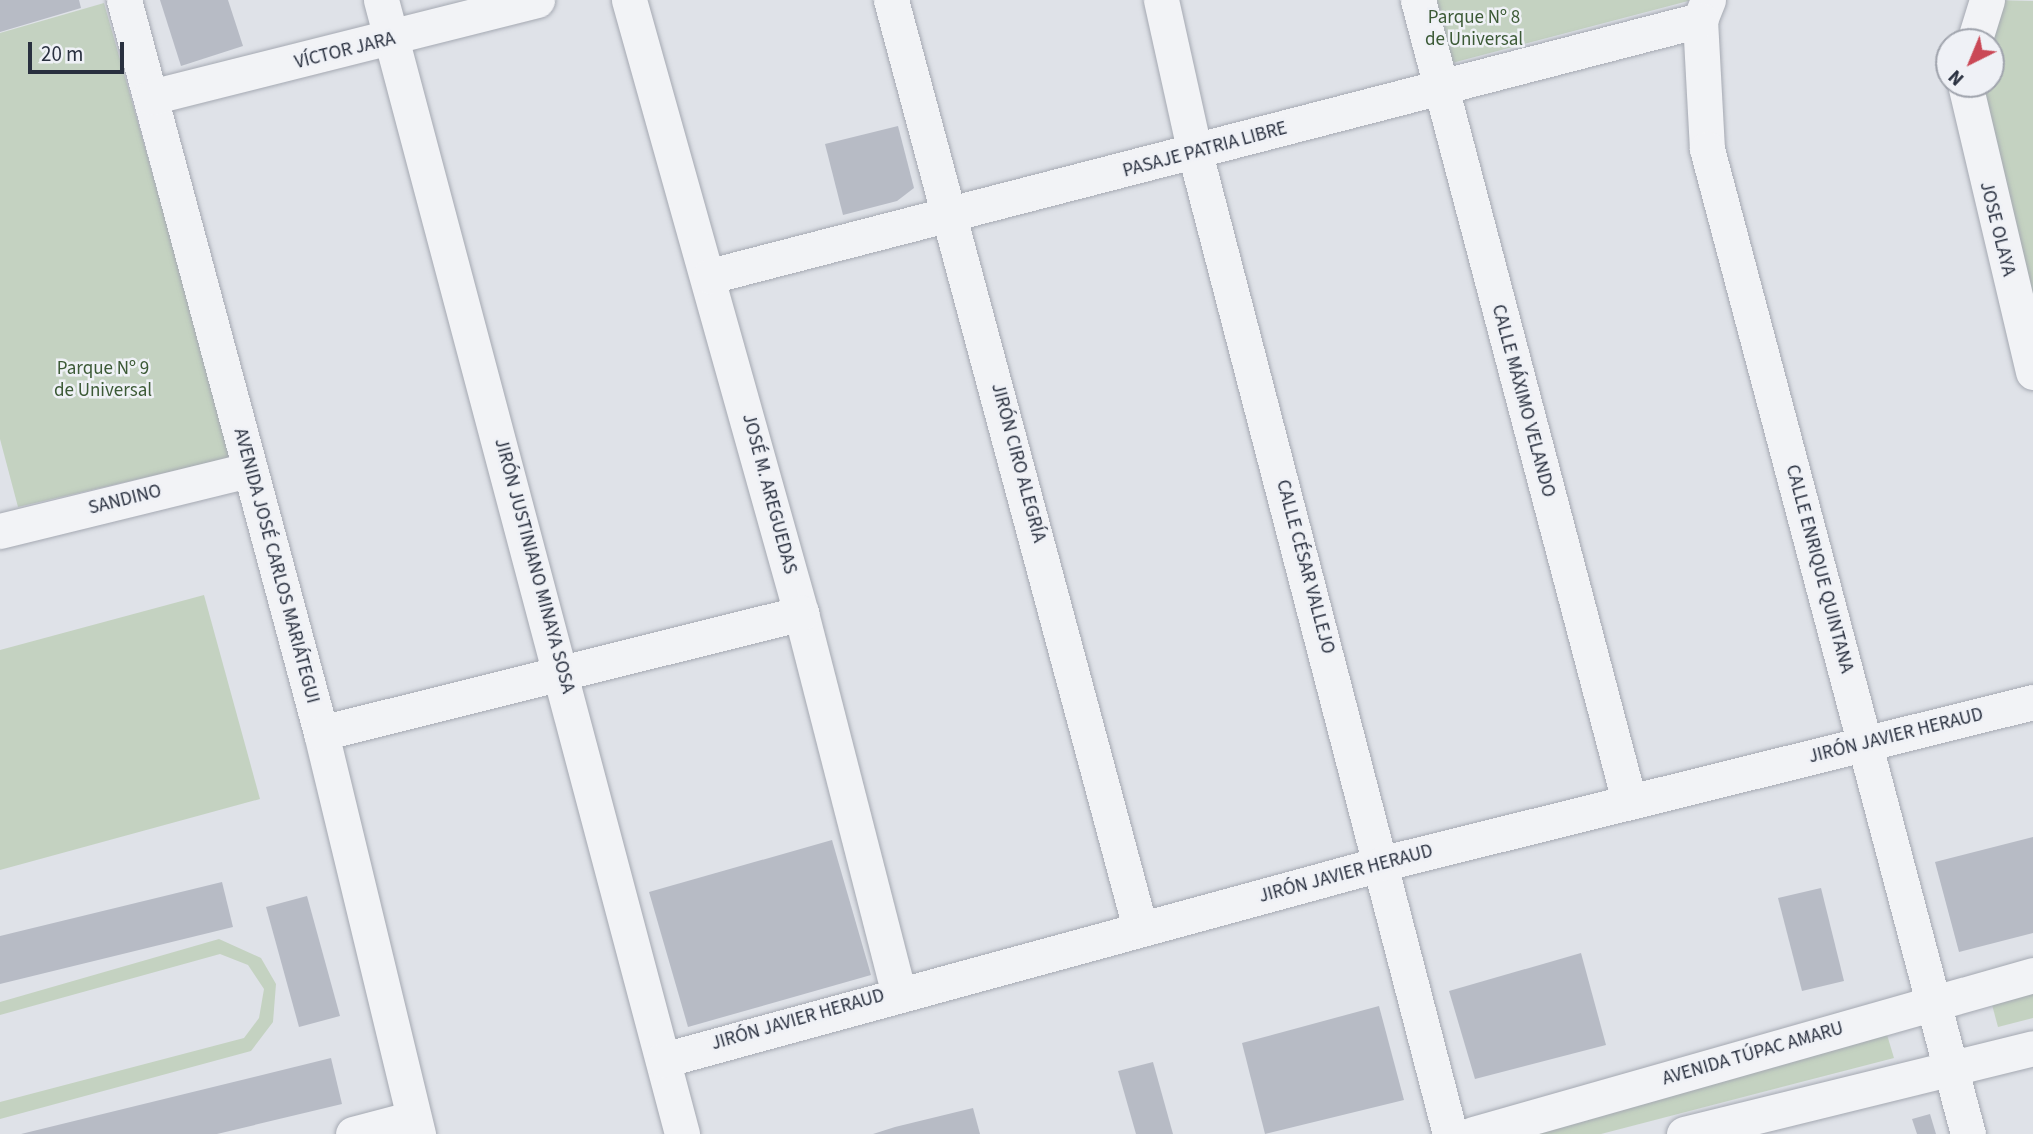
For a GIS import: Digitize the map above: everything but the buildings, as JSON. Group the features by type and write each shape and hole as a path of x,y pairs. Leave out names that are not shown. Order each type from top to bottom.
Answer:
{"street":[{"name":"AVENIDA JOSÉ CARLOS MARIÁTEGUI","path":"124,0 321,733 416,1126"},
{"name":"JIRÓN JUSTINIANO MINAYA SOSA","path":"381,0 563,669 682,1134"},
{"name":"VÍCTOR JARA","path":"151,97 390,40 537,0"},
{"name":"JOSÉ M. AREGUEDAS","path":"629,0 710,276 801,613 898,991"},
{"name":"JIRÓN CIRO ALEGRÍA","path":"891,0 954,217 1140,928"},
{"name":"CALLE CÉSAR VALLEJO","path":"1161,0 1195,153 1384,863 1450,1134"},
{"name":"CALLE MÁXIMO VELANDO","path":"1418,0 1629,801"},
{"path":"1978,28 1987,0"},
{"name":"PASAJE PATRIA LIBRE","path":"710,276 954,217 1195,153 1704,10"},
{"name":"CALLE ENRIQUE QUINTANA","path":"1704,10 1707,149 1968,1134"},
{"name":"JOSE OLAYA","path":"1968,98 2033,372"},
{"name":"SANDINO","path":"0,531 249,470"},
{"path":"321,733 563,669 801,613"},
{"name":"JIRÓN JAVIER HERAUD","path":"663,1060 898,991 1384,863 2033,702"},
{"name":"AVENIDA TÚPAC AMARU","path":"1474,1134 2033,975"},
{"path":"1695,1133 2033,1048"},
{"path":"353,1134 416,1126"}],"green space":[{"name":"Parque Nº 8 de Universal","path":"1437,0 1692,0 1452,63"},
{"path":"1993,0 2033,1 2033,308 1981,98 2005,98 2005,28 1992,28"},
{"name":"Parque Nº 9 de Universal","path":"104,3 233,457 18,507 0,439 0,33"},
{"path":"204,595 260,799 0,870 0,650"},
{"path":"219,939 261,958 276,984 273,1022 251,1051 0,1119 0,1102 244,1038 259,1018 264,989 248,965 220,954 0,1015 0,1002"},
{"path":"2033,990 2033,1018 1998,1027 1991,1001"},
{"path":"1885,1028 1894,1058 1601,1134 1511,1134"}]}
